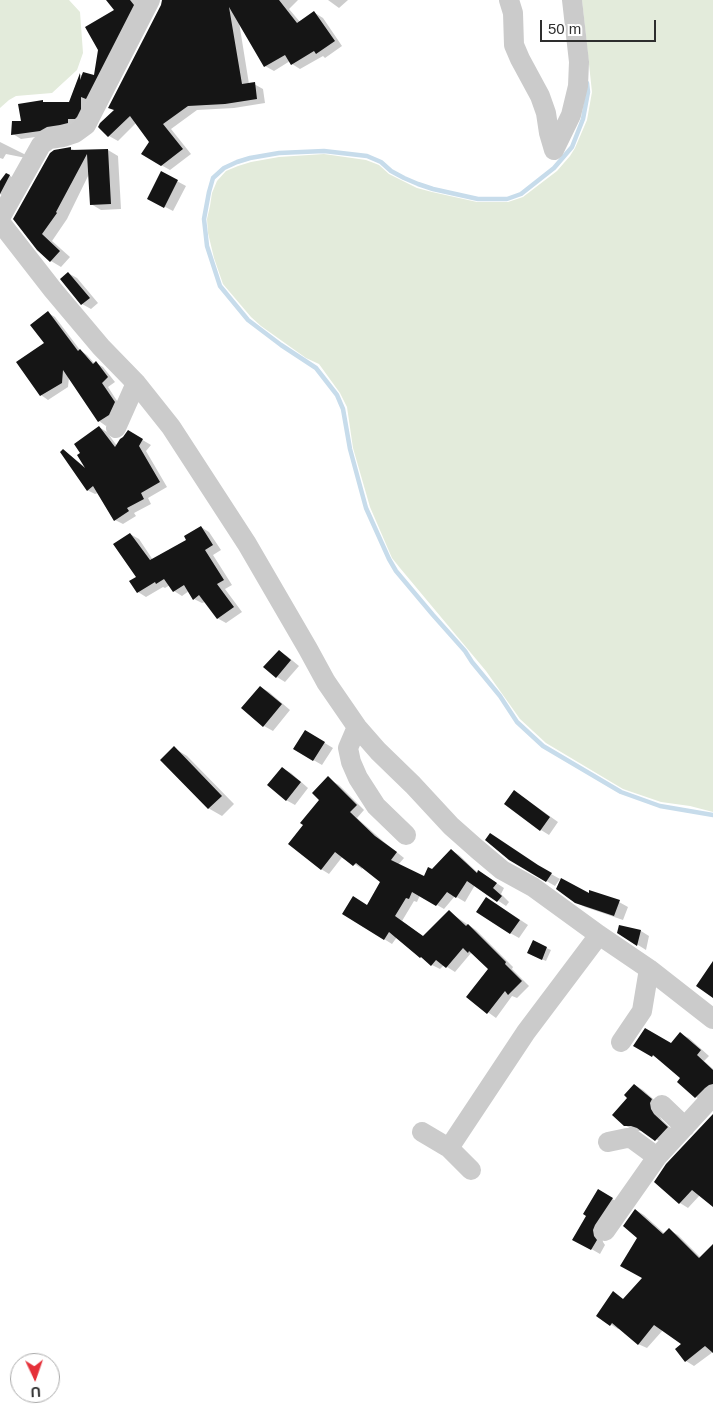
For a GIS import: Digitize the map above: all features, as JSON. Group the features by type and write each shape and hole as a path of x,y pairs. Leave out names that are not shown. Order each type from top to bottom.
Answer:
{"street":[{"path":"0,218 41,145 49,139 75,133 86,125 150,0"},
{"path":"509,0 513,13 514,45 540,96 546,113 554,150 571,116 578,86 579,62 572,0"},
{"path":"0,222 53,290 101,347 136,383 170,427 247,544 326,682 357,727 378,751 451,826 502,870 533,887 599,935 649,968 713,1019"},
{"path":"116,428 136,383"},
{"path":"357,727 348,748 351,762 358,778 376,806 406,835"},
{"path":"449,1148 526,1032 599,935"},
{"path":"621,1042 642,1011 649,968"},
{"path":"605,1231 658,1157 713,1096"},
{"path":"662,1105 686,1127"},
{"path":"422,1132 449,1148 471,1170"},
{"path":"608,1142 631,1138 658,1157"}],"green space":[{"path":"0,0 69,0 80,12 83,53 77,70 52,93 16,96 0,108"},
{"path":"582,0 713,0 713,812 690,806 661,802 623,789 546,743 520,719 486,671 392,558 370,507 353,448 347,407 340,393 319,364 306,358 261,326 223,284 208,233 207,219 212,193 217,181 226,171 251,162 279,157 324,154 366,160 379,165 389,174 417,188 477,202 508,202 523,197 557,171 570,156 587,120 592,92"}],"building":[{"path":"106,0 130,0 134,5 86,99 81,97 81,109 77,117 75,119 68,119 68,123 47,127 40,131 11,135 12,121 21,121 18,104 43,100 43,102 69,102 80,73 80,80 83,72 94,75 98,50 85,27 114,10"},
{"path":"162,0 279,0 297,23 314,11 335,41 316,54 314,51 291,65 285,55 264,67 229,7 242,84 255,82 257,99 225,104 188,106 163,124 183,149 161,166 141,154 149,142 130,116 108,137 98,127 114,110 108,108"},
{"path":"71,147 71,150 108,149 111,204 90,205 87,154 57,213 42,234 60,251 50,262 37,250 13,219 50,153 54,150"},
{"path":"161,171 178,180 164,208 147,199"},
{"path":"6,173 10,175 0,194 0,181"},
{"path":"68,272 90,298 81,305 60,279"},
{"path":"48,311 78,351 80,349 93,364 96,361 108,377 102,383 115,402 109,415 98,422 63,370 62,383 40,396 16,362 44,343 30,325"},
{"path":"99,426 115,447 128,430 143,439 139,446 160,482 141,493 144,499 127,508 129,511 114,521 93,486 87,491 60,452 63,449 85,468 77,455 80,453 74,444"},
{"path":"201,526 213,545 205,550 224,580 217,584 234,607 217,619 199,595 193,600 184,585 173,592 164,579 137,593 129,581 136,577 113,544 130,533 150,560 186,540 184,536"},
{"path":"279,650 291,660 276,678 263,667"},
{"path":"260,686 282,704 263,727 241,708"},
{"path":"305,730 325,742 313,761 293,749"},
{"path":"174,746 222,796 208,809 160,760"},
{"path":"282,767 301,782 286,801 267,785"},
{"path":"328,776 357,805 350,812 375,836 397,852 391,860 424,876 428,867 432,869 451,849 477,873 478,870 497,883 493,888 502,896 497,902 467,881 456,898 447,892 436,906 412,892 409,899 406,898 395,916 423,936 449,910 466,926 468,924 506,962 505,964 522,981 508,995 505,991 487,1014 466,997 488,969 469,951 468,953 463,948 446,968 436,960 431,966 389,932 384,940 342,914 353,896 367,905 380,882 356,863 353,866 335,852 321,870 288,844 303,825 300,823 319,800 312,793"},
{"path":"514,790 550,817 540,831 504,804"},
{"path":"490,833 552,873 546,882 509,860 485,840"},
{"path":"561,878 589,893 589,890 620,900 614,916 575,903 556,889"},
{"path":"486,897 520,920 510,934 476,912"},
{"path":"619,925 641,930 637,946 617,933"},
{"path":"533,940 547,947 542,960 527,953"},
{"path":"713,961 713,998 696,986"},
{"path":"645,1028 671,1043 680,1032 701,1050 697,1055 713,1070 713,1084 705,1088 695,1098 677,1082 680,1078 653,1055 652,1057 633,1046"},
{"path":"634,1084 652,1099 650,1103 651,1109 668,1127 655,1141 637,1128 624,1126 612,1115 627,1098 624,1095"},
{"path":"713,1114 713,1207 692,1190 679,1204 654,1182 666,1164"},
{"path":"598,1189 613,1198 595,1225 593,1230 597,1240 591,1250 572,1240 586,1216 583,1214"},
{"path":"635,1209 663,1234 669,1228 699,1258 713,1244 713,1353 705,1346 685,1362 675,1349 681,1344 654,1325 638,1345 612,1323 610,1326 596,1316 613,1291 623,1299 642,1278 620,1266 637,1238 623,1226"}],"waterway":[{"path":"587,83 588,92 583,119 572,147 554,168 521,194 507,199 478,199 418,184 391,171 381,162 367,156 324,151 279,153 237,162 224,168 213,178 204,219 207,246 220,286 248,320 316,368 337,395 343,409 350,449 366,508 389,559 396,571 465,651 500,696 517,722 543,746 621,792 660,806 713,815"}]}
